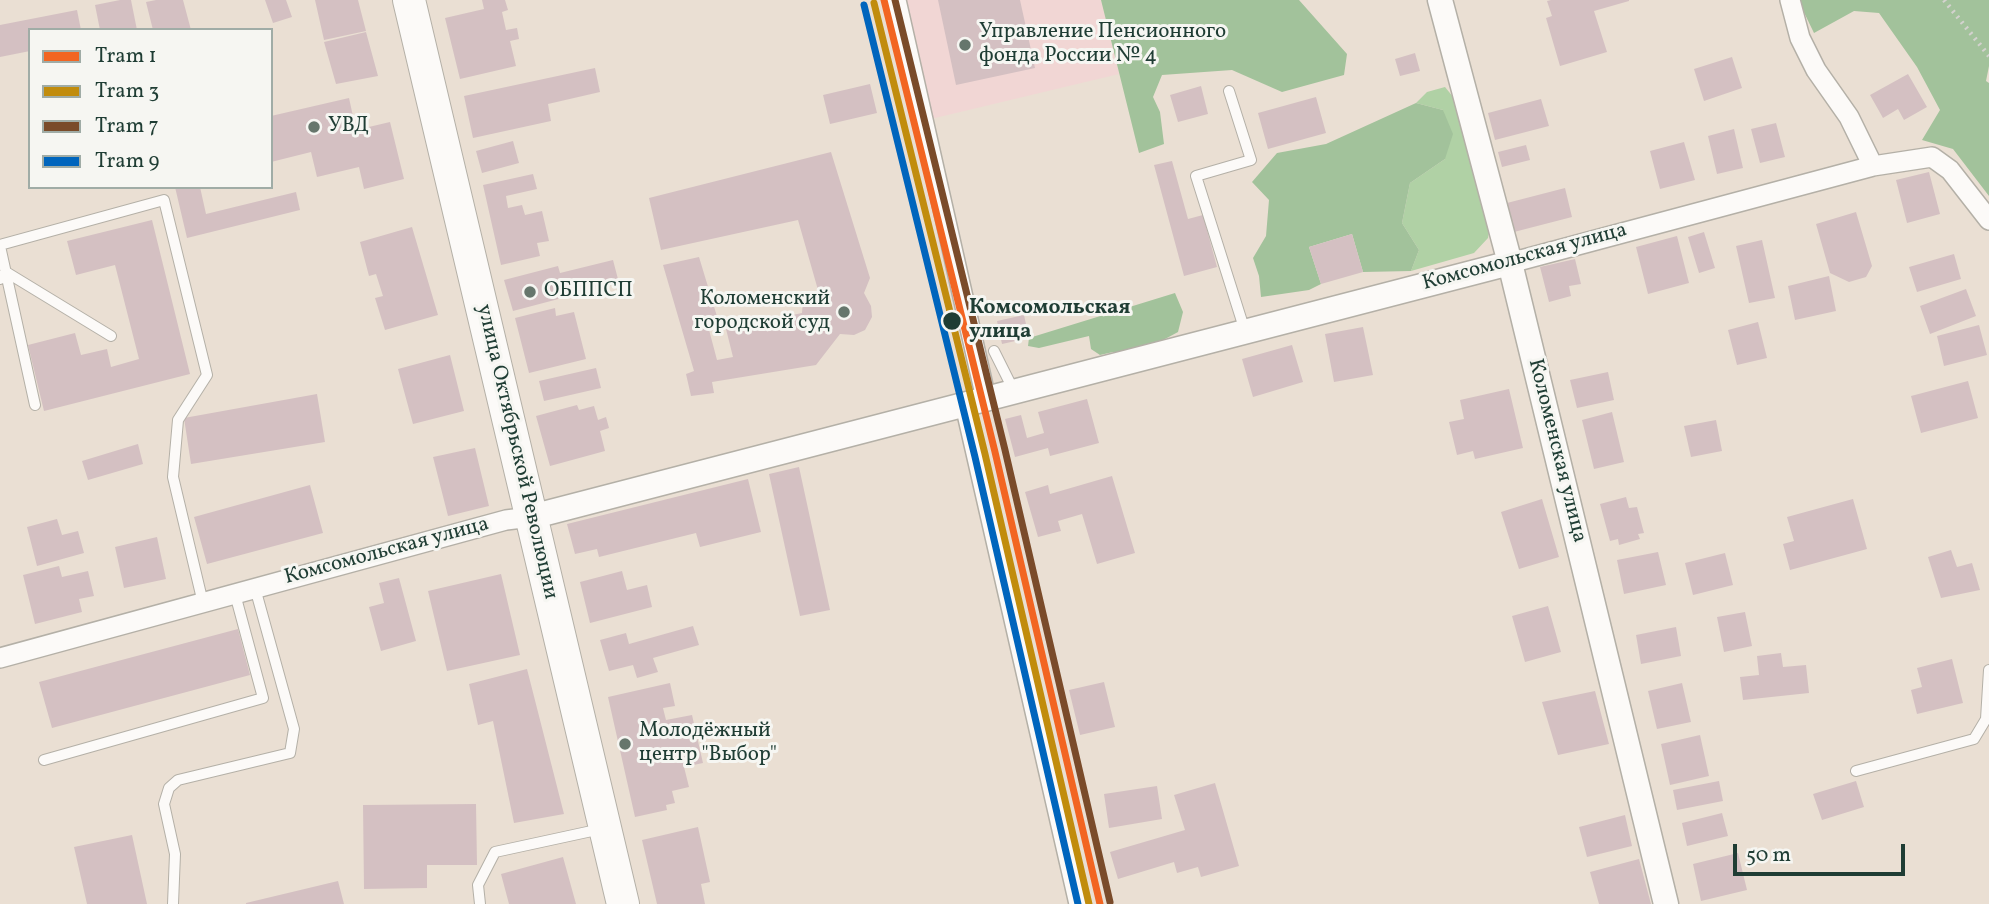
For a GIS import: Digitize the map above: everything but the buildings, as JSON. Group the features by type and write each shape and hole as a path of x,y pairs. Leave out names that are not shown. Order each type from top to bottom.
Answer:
{"main road":[{"name":"улица Октябрьской Революции","path":"409,0 623,904"}],"street":[{"path":"896,0 975,402 1079,904"},
{"name":"Коломенская улица","path":"1440,0 1510,263 1666,904"},
{"path":"1790,0 1800,38 1816,70 1849,117 1873,166"},
{"name":"Комсомольская улица","path":"0,659 506,520 531,517 1014,392 1873,166 1932,157 1950,170 1989,220"}],"lane":[{"path":"1229,91 1251,160 1196,176 1245,332"},
{"path":"35,405 3,275 0,245 164,200 207,375 178,419 173,477 202,603"},
{"path":"3,275 111,336"},
{"path":"993,351 1014,392"},
{"path":"173,904 175,854 164,804 169,788 177,780 290,753 294,729 255,588"},
{"path":"44,760 263,698 235,593"},
{"path":"1856,771 1974,739 1986,719 1989,670"},
{"path":"480,904 478,885 495,852 605,828"}],"path":[{"path":"1944,0 1989,56"}],"shaded area":[{"path":"903,0 1101,0 1119,74 931,119"}],"green space":[{"path":"1101,0 1299,0 1347,54 1344,75 1282,92 1232,70 1162,75 1153,97 1160,112 1164,144 1139,153"},
{"path":"1798,0 1989,0 1989,66 1986,81 1989,83 1989,196 1953,149 1922,140 1940,110 1917,67 1879,13 1854,11 1814,33"},
{"path":"1445,87 1458,103 1477,188 1491,220 1488,238 1474,253 1411,271 1419,250 1402,223 1410,183 1445,159 1443,110 1416,103 1427,92"},
{"path":"1416,103 1443,110 1453,134 1445,159 1410,183 1402,223 1419,250 1411,271 1363,272 1352,234 1309,247 1321,284 1309,290 1261,297 1259,276 1253,258 1266,236 1269,200 1252,182 1277,153 1326,144"},
{"path":"1175,293 1183,312 1178,332 1141,352 1100,355 1091,349 1089,336 1039,348 1028,346 1029,338"}],"tram line":[{"name":"1","path":"884,0 995,452 1100,904"},
{"name":"7","path":"895,0 1005,450 1110,902"},
{"name":"3","path":"874,3 985,454 1089,904"},
{"name":"9","path":"864,5 975,457 1078,904"}],"place":[{"name":"Управление Пенсионного фонда России № 4","path":"965,45"},
{"name":"УВД","path":"314,127"},
{"name":"ОБППСП","path":"530,292"},
{"name":"Коломенский городской суд","path":"844,312"},
{"name":"Комсомольская улица","path":"952,321"},
{"name":"Молодёжный центр \"Выбор\"","path":"625,744"}]}
